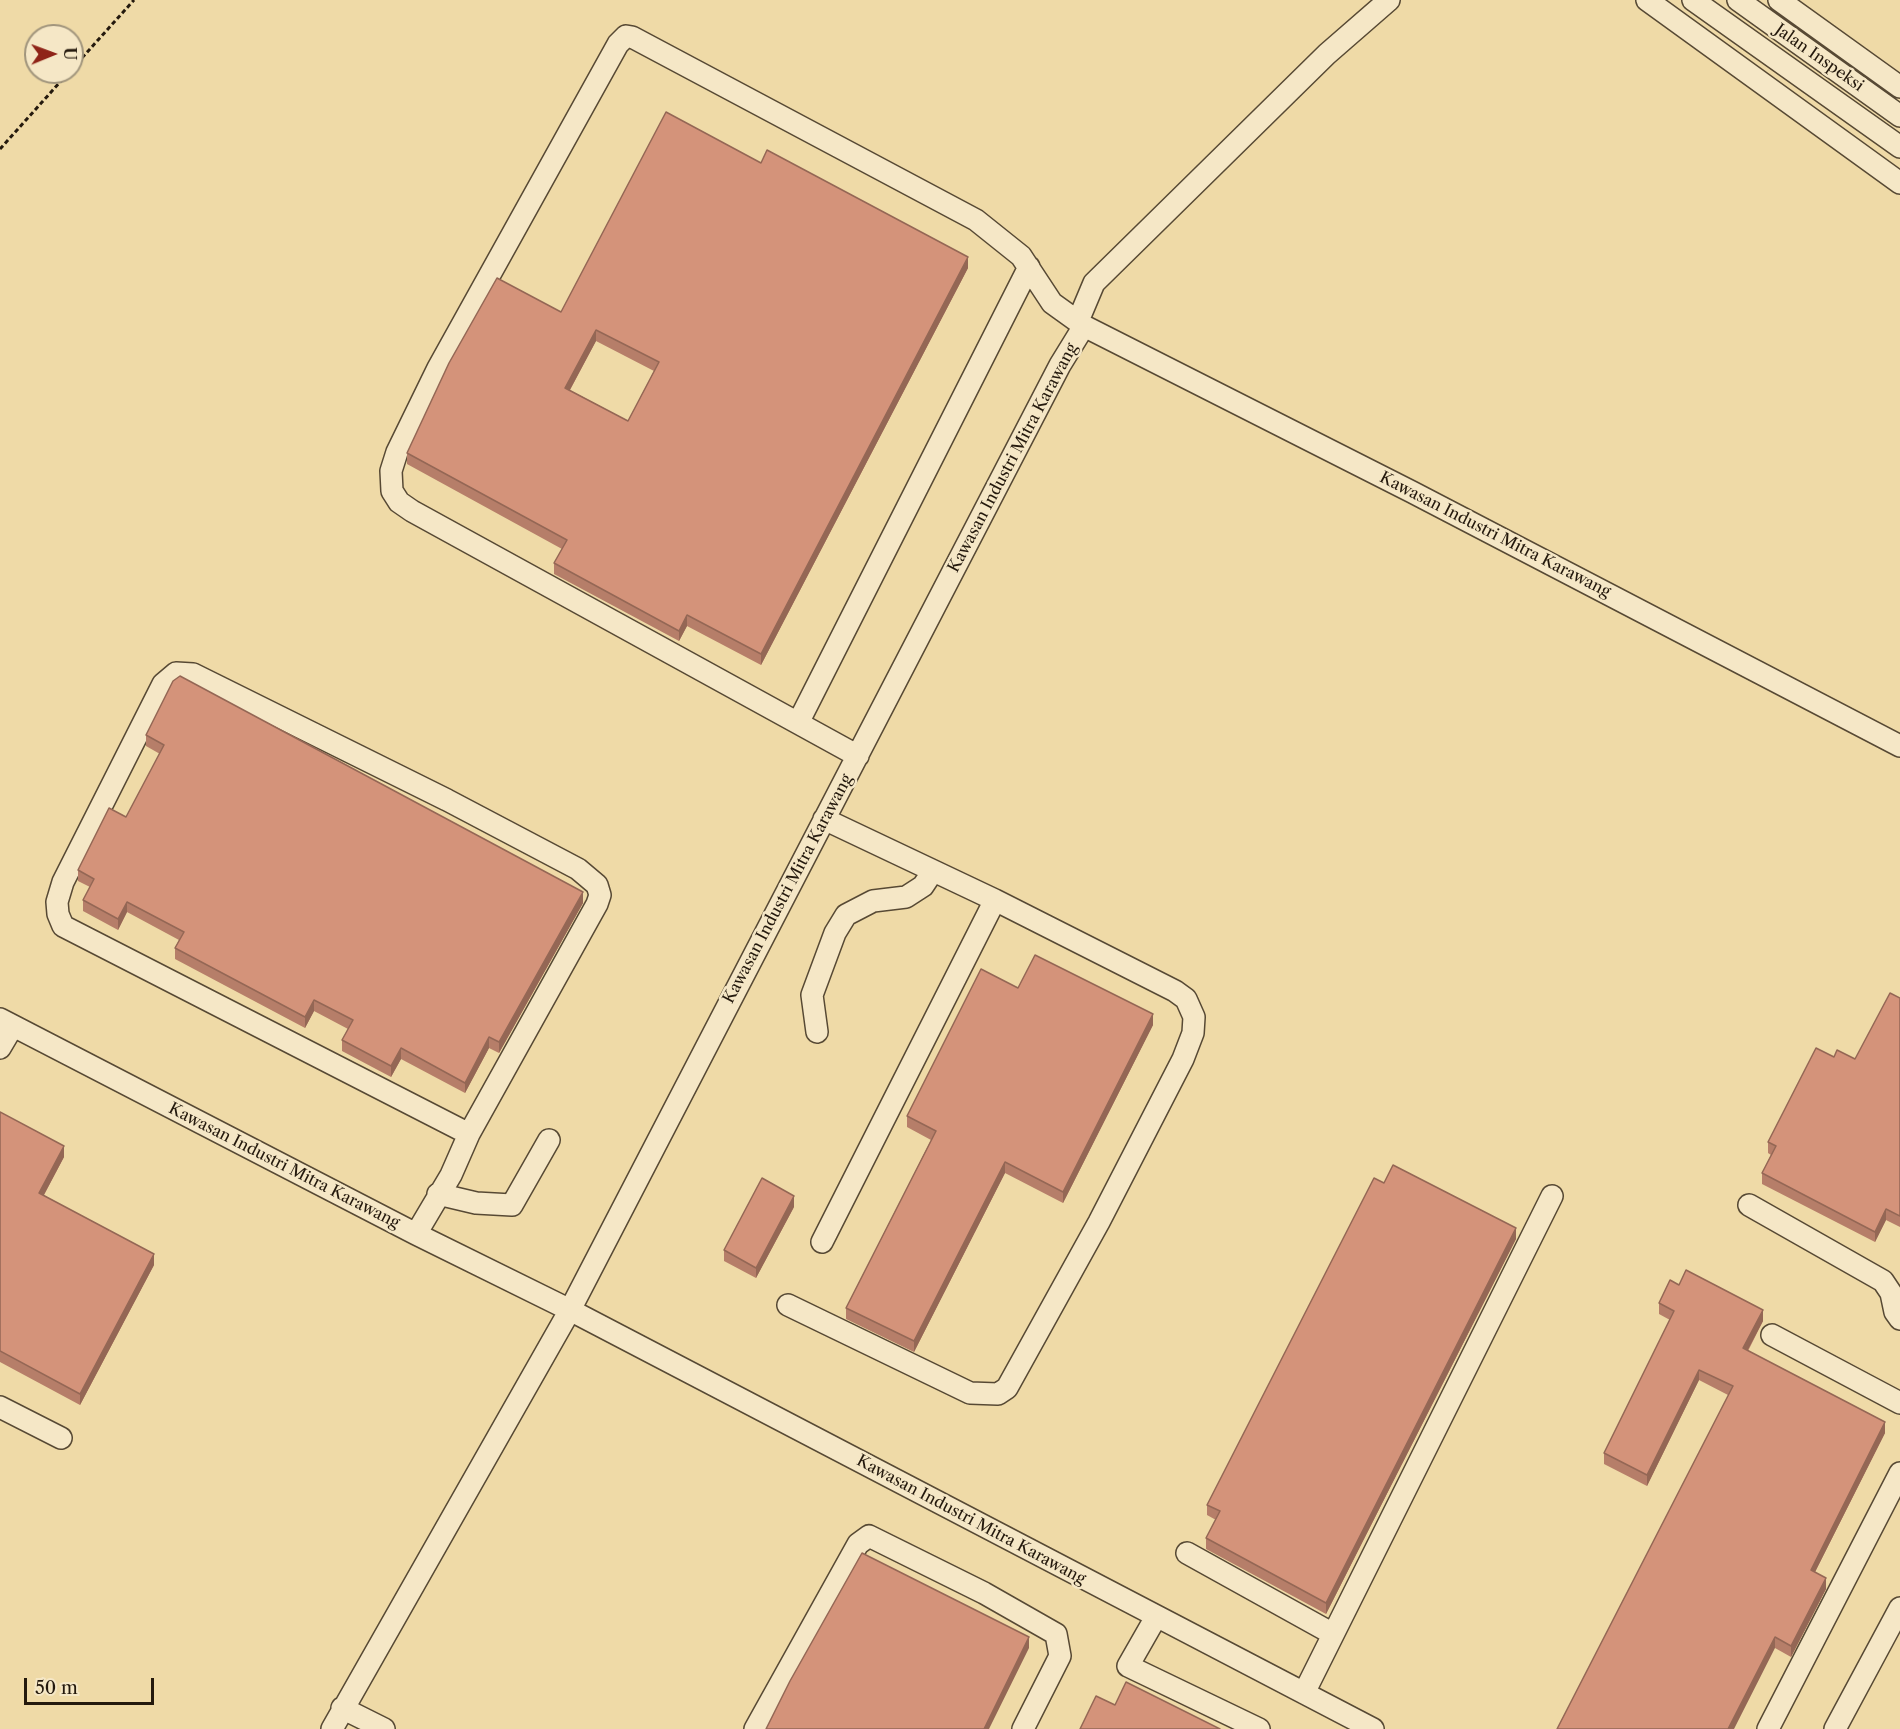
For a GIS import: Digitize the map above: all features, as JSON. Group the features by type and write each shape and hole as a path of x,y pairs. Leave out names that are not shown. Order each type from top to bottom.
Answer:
{"street":[{"path":"858,756 399,502 392,491 391,471 438,368 618,44 628,36 976,220 1004,241 1029,267 1052,303 1081,323 1094,283 1327,54 1389,0"},
{"path":"1647,0 1899,180"},
{"path":"1693,0 1900,147"},
{"name":"Jalan Inspeksi","path":"1738,0 1900,116"},
{"path":"1779,0 1900,87"},
{"path":"798,723 1029,267"},
{"name":"Kawasan Industri Mitra Karawang","path":"332,1729 570,1310 1081,323 1422,497 1900,746"},
{"path":"416,1234 451,1175 469,1134 597,904 600,895 597,885 578,869 447,800 193,674 177,673 163,684 63,882 57,902 58,914 63,926 469,1134"},
{"path":"788,1305 970,1393 998,1394 1013,1380 1183,1059 1193,1034 1194,1017 1186,999 995,900 824,819"},
{"path":"817,1032 812,994 835,933 846,915 873,901 906,897 923,886 933,871"},
{"path":"822,1242 995,900"},
{"path":"0,1048 6,1022"},
{"name":"Kawasan Industri Mitra Karawang","path":"6,1022 416,1234 570,1310 1373,1729"},
{"path":"438,1194 476,1203 512,1205 549,1140"},
{"path":"1304,1694 1551,1196"},
{"path":"1749,1205 1883,1281 1896,1291 1895,1312 1900,1319"},
{"path":"1772,1335 1900,1403"},
{"path":"0,1407 61,1438"},
{"path":"1768,1729 1900,1473"},
{"path":"756,1729 858,1544 869,1536 974,1588 1056,1634 1060,1656 1023,1729"},
{"path":"1187,1553 1334,1634"},
{"path":"1835,1729 1900,1608"},
{"path":"1156,1617 1128,1666 1259,1729"},
{"path":"342,1708 377,1728"}],"path":[{"path":"84,56 134,0"},
{"path":"0,149 59,84"}],"building":[{"path":"666,112 761,163 767,150 968,257 761,654 687,615 679,631 554,563 567,540 407,453 449,363 497,278 561,312","holes":["596,330 659,362 628,421 565,388"]},
{"path":"180,676 583,892 499,1042 489,1037 465,1083 401,1048 391,1066 342,1040 353,1020 314,1000 305,1017 175,948 184,932 127,902 118,919 83,900 94,879 78,870 109,808 126,817 164,745 146,735 173,681"},
{"path":"1035,955 1153,1014 1063,1192 1005,1162 914,1341 846,1308 936,1131 907,1116 981,969 1018,988"},
{"path":"1890,993 1900,998 1900,1216 1886,1209 1875,1232 1762,1173 1776,1146 1768,1142 1816,1048 1834,1057 1837,1050 1855,1059"},
{"path":"0,1112 64,1146 39,1193 154,1254 80,1394 0,1351"},
{"path":"1393,1165 1516,1228 1326,1603 1206,1538 1220,1511 1207,1505 1374,1178 1384,1183"},
{"path":"762,1178 794,1196 756,1268 724,1250"},
{"path":"1686,1270 1763,1310 1743,1348 1885,1422 1811,1570 1826,1578 1791,1646 1775,1637 1728,1729 1557,1729 1733,1386 1699,1370 1647,1475 1604,1453 1674,1311 1659,1303 1670,1280 1679,1285"},
{"path":"862,1553 1029,1637 984,1729 766,1729 790,1681"},
{"path":"1126,1682 1220,1729 1080,1729 1096,1696 1115,1705"}]}
